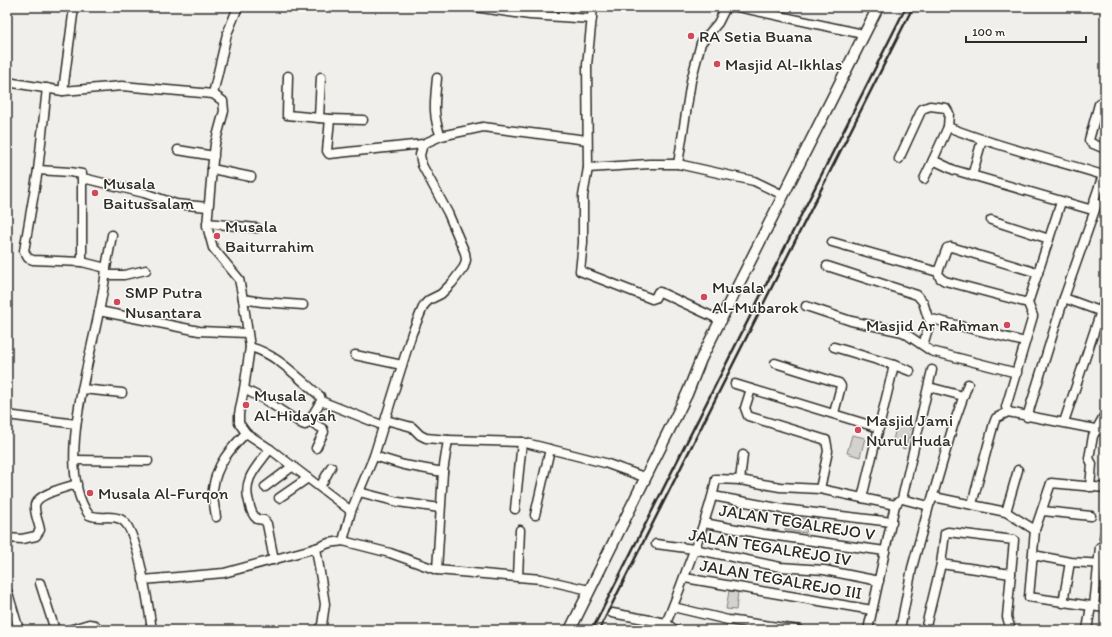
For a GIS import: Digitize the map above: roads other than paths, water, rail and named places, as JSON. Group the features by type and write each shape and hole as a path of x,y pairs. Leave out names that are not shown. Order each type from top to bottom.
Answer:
{"street":[{"path":"63,91 74,7"},
{"path":"213,94 227,34 238,7"},
{"path":"474,7 530,16 592,19"},
{"path":"593,7 587,65 588,168 583,196 584,224 579,269 581,272 652,299 655,298 658,292 660,292 722,321"},
{"path":"678,164 691,81 701,43 718,23 726,7"},
{"path":"738,7 863,34"},
{"path":"570,630 783,195 863,34 878,7"},
{"path":"288,76 287,115 363,120"},
{"path":"319,118 321,77"},
{"path":"437,78 434,110 437,126 442,136"},
{"path":"7,82 63,91 122,86 213,94 219,98 224,107 212,169 207,223 213,248 236,274 244,299 247,334 250,347 238,419 240,427 352,511"},
{"path":"47,88 38,170 23,245 25,255 34,260 82,262 106,272 124,275 146,270"},
{"path":"1100,104 1089,140 1091,143 1105,149"},
{"path":"899,160 922,109 930,106 946,108 949,114 946,130 924,179"},
{"path":"330,119 329,154 423,144 442,136 483,127 499,127 587,140"},
{"path":"946,130 1104,175"},
{"path":"972,176 982,140"},
{"path":"343,541 352,511 374,456 385,423 412,333 424,305 429,300 441,294 452,283 464,267 466,260 465,253 448,213 422,165 420,155 423,144"},
{"path":"178,150 214,156"},
{"path":"933,160 947,168 972,176 1088,209 1092,207 1104,175"},
{"path":"588,168 649,164 678,164 754,181 783,195"},
{"path":"212,169 251,177"},
{"path":"38,170 76,172 82,174 82,262"},
{"path":"1027,417 1064,298 1103,192 1104,175"},
{"path":"83,178 144,193 176,204 208,207"},
{"path":"1008,412 1006,407 1033,316 1028,303 1061,202"},
{"path":"991,220 1049,239"},
{"path":"207,223 257,228"},
{"path":"112,235 99,311 76,424 75,460 77,484 83,504 89,516 121,519 127,525 132,534 138,554 152,630"},
{"path":"832,242 938,272"},
{"path":"1028,303 945,282 940,278 938,272 947,248 951,246 1038,273"},
{"path":"827,266 917,295 923,302 927,317 931,319 1025,342"},
{"path":"1064,298 1103,312"},
{"path":"244,299 303,305"},
{"path":"1064,422 1103,312 1105,299"},
{"path":"806,306 851,321 903,332 932,351 1017,372"},
{"path":"99,311 199,331 247,334"},
{"path":"923,346 931,319"},
{"path":"244,388 305,425 321,401 320,396 280,363 261,350 250,347"},
{"path":"834,347 910,371"},
{"path":"355,355 402,365"},
{"path":"775,363 840,383 841,386 834,413"},
{"path":"862,498 894,365"},
{"path":"868,630 892,522 899,502 929,387 932,370"},
{"path":"735,384 879,428"},
{"path":"900,630 912,568 929,506 934,497 953,426 968,384"},
{"path":"929,387 963,396"},
{"path":"82,389 122,393"},
{"path":"750,389 745,408 748,416 823,438 827,442 828,452 820,490"},
{"path":"321,401 385,423 412,427 420,435 426,438 522,442 604,463 644,477"},
{"path":"972,504 996,418 1008,412 1027,417 1064,422 1101,430"},
{"path":"1090,487 1092,464 1089,458 1093,436 1101,430 1105,414"},
{"path":"7,415 76,424"},
{"path":"309,421 323,429 324,432 316,448"},
{"path":"216,517 213,493 214,486 226,453 246,433"},
{"path":"437,570 443,472 448,440"},
{"path":"515,508 522,442"},
{"path":"535,515 550,448"},
{"path":"270,449 249,478 246,487 253,514 257,519 264,520 267,524 274,560"},
{"path":"740,480 743,455"},
{"path":"374,456 404,465 443,472"},
{"path":"75,460 148,461"},
{"path":"265,487 293,466"},
{"path":"320,487 331,467"},
{"path":"1006,512 1018,470"},
{"path":"279,498 308,478"},
{"path":"666,623 685,578 713,496 716,479 740,480 760,484 820,490 862,498 929,506"},
{"path":"1105,488 1051,483 1043,512 1035,530 1029,597 1105,608"},
{"path":"7,538 22,539 36,536 40,530 35,506 38,499 50,493 77,484"},
{"path":"359,492 398,502 440,508"},
{"path":"713,496 783,509 892,522"},
{"path":"934,497 942,500 972,504 1006,512 1035,530"},
{"path":"1043,512 1091,516"},
{"name":"JALAN TEGALREJO V","path":"704,523 763,534 885,551"},
{"path":"518,577 520,530"},
{"path":"925,630 941,564 945,534 948,532 1012,539 1015,543 1007,616 1010,630"},
{"path":"143,580 224,573 316,548 329,543 343,541 390,553 437,570 541,578 589,590"},
{"name":"JALAN TEGALREJO IV","path":"656,544 694,549 780,567 824,570 879,581"},
{"path":"1087,630 1102,564 1100,547"},
{"path":"316,548 325,604 322,625 318,630"},
{"path":"1033,555 1070,562 1102,564"},
{"path":"1063,603 1070,562"},
{"path":"941,564 1011,574"},
{"name":"JALAN TEGALREJO III","path":"685,578 872,610"},
{"path":"40,583 55,630"},
{"path":"8,593 19,630"},
{"path":"673,607 728,620 799,630"},
{"path":"612,613 666,623 675,630"},
{"path":"69,630 92,624 95,625 97,630"}],"railway":[{"path":"592,630 906,7"},
{"path":"599,630 913,7"}],"place":[{"name":"RA Setia Buana","path":"691,36"},
{"name":"Masjid Al-Ikhlas","path":"717,64"},
{"name":"Musala Baitussalam","path":"95,193"},
{"name":"Musala Baiturrahim","path":"217,236"},
{"name":"Musala Al-Mubarok","path":"704,297"},
{"name":"SMP Putra Nusantara","path":"117,302"},
{"name":"Masjid Ar Rahman","path":"1007,325"},
{"name":"Musala Al-Hidayah","path":"246,405"},
{"name":"Masjid Jami Nurul Huda","path":"858,430"},
{"name":"Musala Al-Furqon","path":"90,493"}]}
